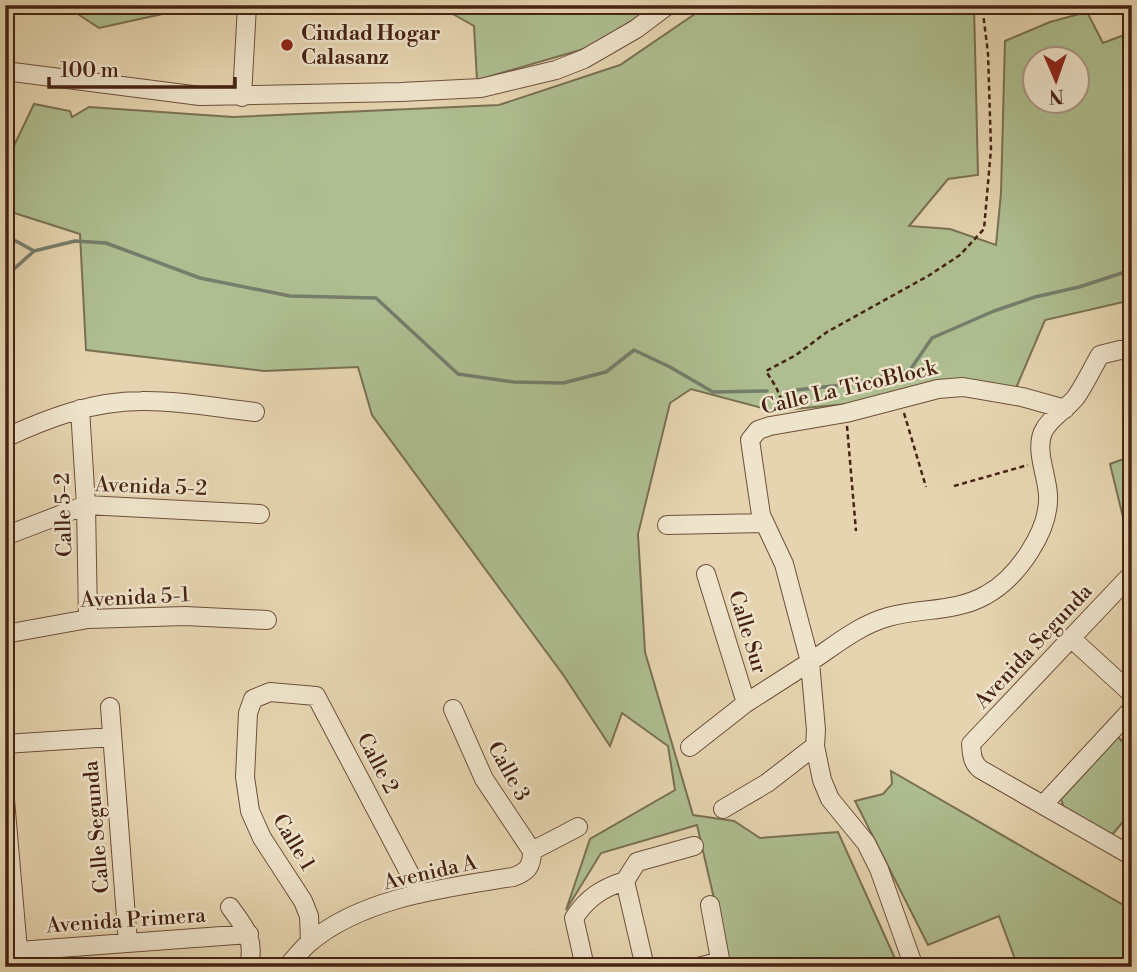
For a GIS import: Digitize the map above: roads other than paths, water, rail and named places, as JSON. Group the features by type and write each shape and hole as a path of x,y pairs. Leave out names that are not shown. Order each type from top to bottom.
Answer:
{"street":[{"path":"242,97 247,5"},
{"path":"5,71 200,96 242,97 481,88 556,70 584,59 618,41 668,5"},
{"path":"690,747 746,703 862,627 898,615 964,604 986,595 1004,583 1038,538 1047,514 1048,494 1042,461 1043,432 1076,396 1100,355 1120,350 1132,351"},
{"name":"Calle La TicoBlock","path":"914,967 879,869 866,843 830,799 822,779 815,746 810,662 784,564 761,515 750,440 758,430 770,426 846,413 938,389 962,387 1022,397 1065,409"},
{"path":"5,438 80,408 143,401 255,412"},
{"name":"Calle 5-2","path":"80,408 86,505 88,619"},
{"name":"Avenida 5-2","path":"5,536 86,505 260,514"},
{"path":"667,525 765,523"},
{"name":"Calle Sur","path":"706,574 746,703"},
{"name":"Avenida Segunda","path":"1044,805 980,769 974,763 971,744 1128,578"},
{"name":"Avenida 5-1","path":"5,634 88,619 185,616 267,620"},
{"path":"1072,639 1132,694"},
{"name":"Calle 2","path":"270,692 316,696 420,893"},
{"name":"Calle 1","path":"270,692 253,699 248,713 244,777 250,811 262,838 303,901 309,916 310,942"},
{"name":"Calle Segunda","path":"110,707 128,943"},
{"name":"Calle 3","path":"453,709 484,779 532,851"},
{"path":"1132,709 1044,805 1132,856"},
{"path":"5,744 112,737"},
{"path":"723,809 767,783 815,746"},
{"path":"5,800 12,951"},
{"name":"Avenida A","path":"287,967 310,942 352,916 420,893 525,873 532,862 532,851 578,827"},
{"path":"585,967 574,918 583,904 596,893 625,881 637,862 694,846"},
{"path":"625,881 645,967"},
{"path":"698,967 720,959 710,905"},
{"path":"230,907 249,934 251,949 248,967"},
{"name":"Avenida Primera","path":"12,951 249,934"}],"waterway":[{"path":"5,235 34,251"},
{"path":"5,277 34,251 75,241 106,243 200,278 290,296 376,298 458,374 514,382 563,383 606,372 634,350 713,392 767,391"},
{"path":"787,391 851,384 910,370 932,338 994,311 1035,297 1122,273 1132,273"}],"place":[{"name":"Ciudad Hogar Calasanz","path":"287,45"}]}
